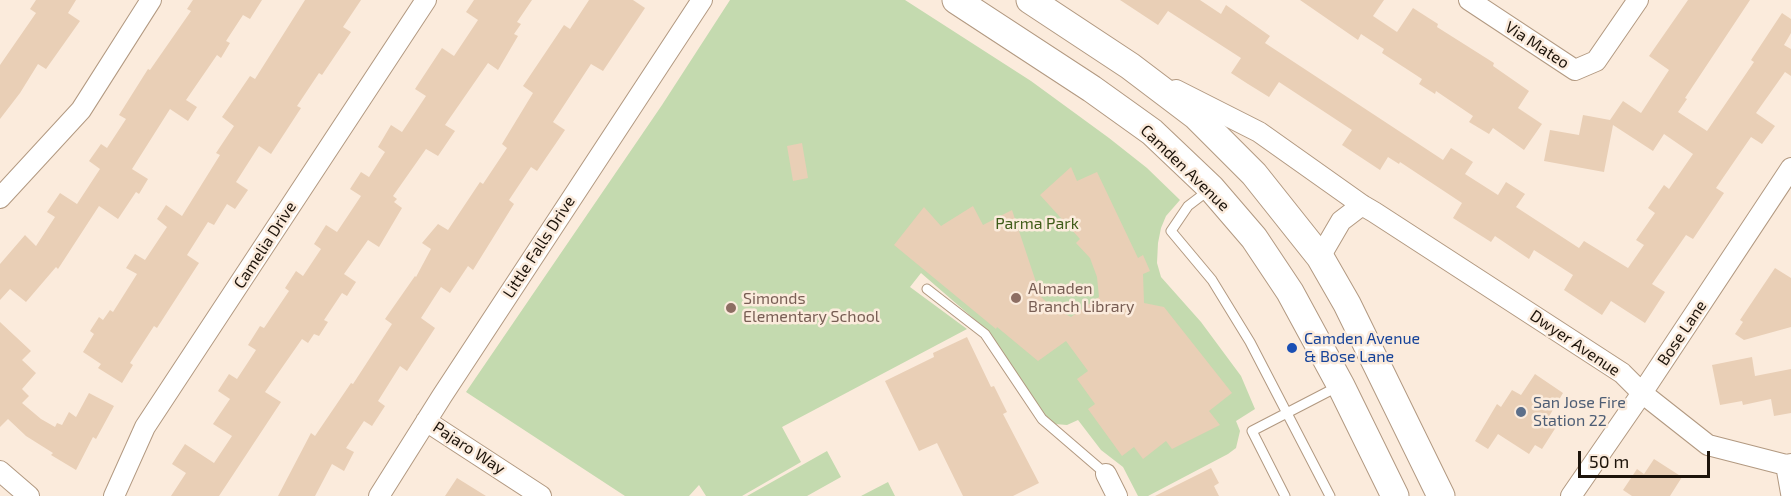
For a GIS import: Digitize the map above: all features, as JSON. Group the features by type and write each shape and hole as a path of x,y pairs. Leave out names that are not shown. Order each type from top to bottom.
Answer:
{"main road":[{"name":"Camden Avenue","path":"956,0 1092,89 1152,132 1211,188 1254,238 1290,292 1341,386 1395,496"},
{"path":"1030,0 1130,66 1196,116 1246,166 1320,257 1347,304 1442,496"}],"street":[{"path":"0,198 81,110 151,0"},
{"name":"Camelia Drive","path":"114,496 145,427 426,0"},
{"name":"Little Falls Drive","path":"379,496 426,420 702,0"},
{"name":"Via Mateo","path":"1469,0 1575,70 1596,61 1638,0"},
{"name":"Dwyer Avenue","path":"1130,66 1259,132 1362,206 1622,373 1642,393 1708,445 1789,465"},
{"name":"Bose Lane","path":"1571,496 1791,168"},
{"path":"1320,257 1341,221 1362,206"},
{"name":"Pajaro Way","path":"426,420 541,496"},
{"path":"1789,465 1791,493"},
{"path":"0,471 29,496"},
{"path":"1106,474 1116,496"}],"lane":[{"path":"1211,188 1188,206 1171,231 1212,280 1250,342 1330,496"},
{"path":"927,289 985,334 1042,419 1106,474"},
{"path":"1285,496 1252,431 1341,386"}],"green space":[{"name":"Parma Park","path":"730,0 905,0 1031,81 1147,168 1180,200 1166,216 1161,228 1157,263 1161,277 1201,322 1241,376 1255,409 1236,421 1240,431 1236,448 1148,496 1138,496 1123,467 1101,450 1078,420 1067,425 1055,424 1044,416 989,332 921,273 910,287 967,329 782,427 801,462 742,496 706,496 699,485 689,496 625,496 466,392 662,105"},
{"path":"827,451 841,477 807,496 747,496"},
{"path":"888,482 895,496 861,496"}],"building":[{"path":"36,0 76,0 68,13 80,21 46,69 38,64 0,119 0,65 36,13 30,9"},
{"path":"193,0 262,0 250,19 243,15 226,41 230,43 221,58 217,55 186,100 197,107 188,121 170,109 132,169 148,179 118,219 99,206 58,269 56,267 26,302 10,289 0,300 0,264 25,235 36,246 55,217 47,212 60,193 77,204 100,169 89,161 101,144 107,148 126,119 119,115 148,69 150,70 191,11 187,9"},
{"path":"305,0 361,0 343,27 351,32 322,75 319,73 297,106 301,108 271,154 259,146 236,182 248,190 235,209 227,204 214,225 208,222 187,255 199,263 157,328 154,326 130,363 133,365 122,383 98,368 101,364 83,352 94,334 90,331 99,317 103,320 110,310 113,312 137,274 126,268 135,254 145,260 167,227 157,219 166,205 182,216 220,155 216,153 234,126 222,117 250,76 255,79"},
{"path":"474,0 532,0 517,22 521,24 514,34 518,36 498,70 488,63 445,125 455,131 438,156 426,149 393,196 397,199 394,202 402,208 379,247 368,240 344,274 356,282 347,296 342,293 324,320 328,322 319,336 314,334 308,343 302,339 265,392 281,402 219,496 171,496 186,473 172,464 185,444 214,463 232,436 213,424 230,399 218,391 229,374 237,379 256,350 248,345 260,326 264,328 289,291 285,288 296,271 303,276 321,249 314,244 326,225 337,232 361,196 350,189 361,172 369,177 385,152 378,147 391,125 402,132 426,96 415,89 442,48 454,56 478,20 466,12"},
{"path":"589,0 633,0 645,8 603,71 591,64 553,122 565,130 537,171 531,167 509,200 514,204 473,270 468,266 450,293 441,287 421,318 435,328 407,371 400,366 378,401 385,406 372,426 364,421 346,448 354,452 344,471 332,464 315,496 278,496 311,433 315,436 351,383 353,384 392,324 385,319 416,277 431,249 422,243 438,224 448,230 480,182 483,184 507,148 502,144 533,93 523,86 564,25 570,29"},
{"path":"1120,0 1200,0 1221,14 1226,5 1270,36 1265,43 1443,160 1451,148 1473,162 1465,174 1498,195 1506,182 1525,194 1516,207 1579,248 1584,241 1628,268 1644,245 1636,240 1655,213 1648,208 1664,185 1669,189 1693,154 1664,134 1653,151 1613,125 1604,172 1544,161 1550,130 1579,135 1583,115 1610,120 1623,101 1641,113 1669,70 1649,56 1688,0 1750,0 1678,112 1707,131 1754,62 1751,60 1782,13 1791,19 1791,33 1784,45 1791,49 1791,76 1785,72 1756,113 1775,126 1762,144 1751,137 1716,188 1724,193 1693,239 1686,235 1652,284 1665,292 1645,323 1611,301 1602,315 1564,290 1573,275 1534,250 1529,259 1495,236 1491,242 1453,218 1462,203 1400,162 1399,164 1388,157 1380,170 1342,145 1352,130 1279,82 1269,97 1231,73 1241,58 1168,11 1158,25"},
{"path":"1300,0 1384,0 1373,16 1397,32 1413,8 1438,24 1437,27 1494,63 1493,66 1529,91 1518,108 1542,124 1524,150 1493,128 1489,134 1469,122 1473,116 1436,91 1435,94 1419,84 1422,79 1382,53 1384,49 1361,34 1358,40"},
{"path":"802,143 808,178 793,181 787,146"},
{"path":"1071,167 1077,181 1097,172 1138,258 1143,255 1150,271 1143,274 1144,303 1164,307 1232,393 1209,411 1220,425 1172,449 1166,441 1143,459 1134,447 1122,456 1088,409 1095,404 1077,379 1088,371 1066,341 1038,361 894,245 924,207 941,226 973,206 983,225 1012,210 1041,297 1052,307 1071,317 1099,297 1097,277 1090,258 1076,243 1080,239 1040,195"},
{"path":"1775,268 1791,278 1791,327 1744,340 1735,334 1743,322 1740,320"},
{"path":"0,322 31,351 22,360 36,373 22,389 29,396 22,403 41,419 55,427 57,423 62,425 69,412 76,417 89,393 114,406 96,439 93,437 76,470 51,455 53,453 26,436 8,419 0,427"},
{"path":"967,337 991,387 994,386 1007,412 1003,414 1039,483 1013,496 963,496 937,443 919,451 885,381 934,357 933,353"},
{"path":"1752,357 1755,376 1791,369 1791,413 1774,416 1771,399 1743,405 1742,401 1720,405 1712,365"},
{"name":"San Jose Fire Station 22","path":"1535,374 1563,393 1548,418 1558,424 1542,449 1535,445 1529,454 1498,434 1488,449 1475,441 1497,404 1501,407 1512,390 1521,395"},
{"path":"1654,459 1682,477 1670,496 1632,496 1623,490 1637,469 1644,474"},
{"path":"1211,468 1219,483 1214,486 1219,496 1155,496"},
{"path":"457,478 486,496 445,496"}],"place":[{"name":"Almaden Branch Library","path":"1016,298"},
{"name":"Simonds Elementary School","path":"731,308"},
{"name":"Camden Avenue & Bose Lane","path":"1292,348"},
{"name":"San Jose Fire Station 22","path":"1521,412"}]}
